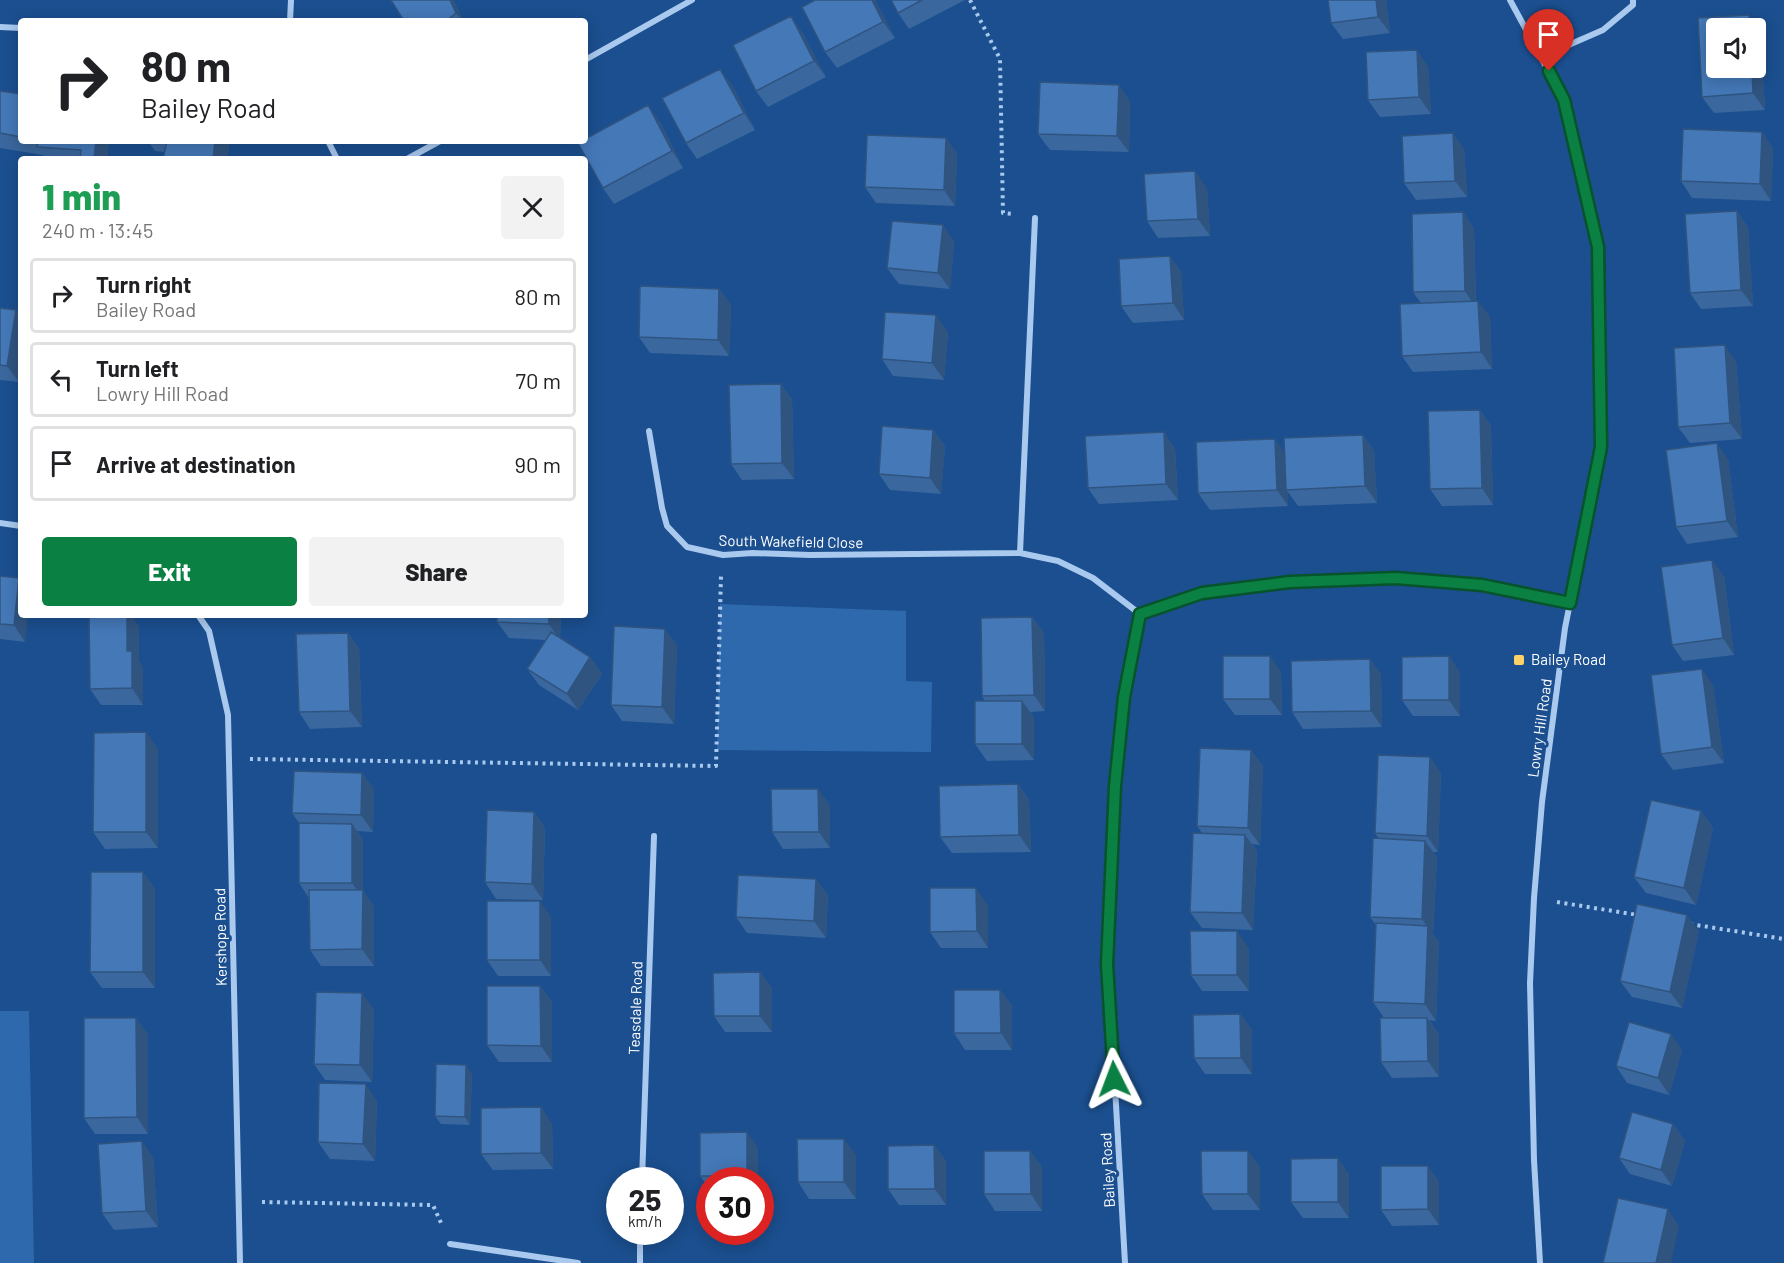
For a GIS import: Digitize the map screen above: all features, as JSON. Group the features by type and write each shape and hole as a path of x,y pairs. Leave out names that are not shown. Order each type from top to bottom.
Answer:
{"street":[{"path":"290,18 291,0"},
{"path":"588,58 692,0"},
{"name":"Lowry Hill Road","path":"1510,0 1564,100 1598,247 1601,447 1565,628 1542,802 1534,898 1530,995 1534,1160 1540,1263"},
{"path":"1541,57 1603,30 1633,5 1633,0"},
{"path":"0,27 18,28"},
{"path":"412,156 434,144"},
{"path":"1020,553 1035,218"},
{"name":"South Wakefield Close","path":"649,431 667,526 687,547 723,555 1020,553 1058,561 1093,578 1140,614"},
{"path":"0,523 18,526"},
{"path":"1140,614 1202,593 1290,582 1396,578 1482,585 1570,603"},
{"name":"Bailey Road","path":"1125,1263 1107,964 1115,786 1124,697 1140,614"},
{"name":"Kershope Road","path":"200,618 209,631 228,715 240,1263"},
{"name":"Teasdale Road","path":"642,1167 654,836"},
{"path":"450,1244 578,1263"},
{"path":"640,1245 640,1263"}],"path":[{"path":"970,0 1000,59 1003,213 1035,218"},
{"path":"229,758 716,766 723,555"},
{"path":"1534,898 1644,916"},
{"path":"1679,922 1784,939"},
{"path":"238,1202 433,1205 450,1244"}],"shaded area":[{"path":"720,604 906,611 906,681 932,682 931,752 717,750"},
{"path":"0,1011 29,1011 34,1263 0,1263"}],"building":[{"path":"391,0 450,0 456,13 450,18 402,18"},
{"path":"815,0 872,0 883,22 825,52 802,7"},
{"path":"891,0 922,0 898,13"},
{"path":"1328,0 1376,0 1378,17 1331,23"},
{"path":"1749,15 1749,18 1706,18 1706,78 1752,78 1753,93 1702,97 1698,18"},
{"path":"791,16 814,61 756,91 733,45"},
{"path":"1417,50 1419,97 1368,100 1366,52"},
{"path":"720,69 744,113 686,143 662,98"},
{"path":"1040,82 1119,85 1117,136 1038,134"},
{"path":"0,91 18,94 18,136 0,133"},
{"path":"648,105 672,151 603,188 588,161 588,156 585,156 579,144 588,144 588,137"},
{"path":"1683,129 1762,132 1760,184 1681,181"},
{"path":"1453,133 1455,181 1404,183 1402,136"},
{"path":"867,135 946,138 944,190 865,187"},
{"path":"38,144 96,144 94,156 80,156 81,150 37,147"},
{"path":"166,144 215,144 213,156 164,156"},
{"path":"1195,171 1198,219 1147,221 1144,174"},
{"path":"1737,211 1741,290 1690,293 1685,214"},
{"path":"1463,212 1465,291 1413,292 1412,214"},
{"path":"892,221 943,225 938,273 887,268"},
{"path":"1170,256 1173,303 1121,306 1119,259"},
{"path":"640,286 719,289 718,340 639,337"},
{"path":"1478,301 1481,352 1402,356 1400,304"},
{"path":"0,308 16,310 7,366 0,365"},
{"path":"885,312 936,315 932,363 882,359"},
{"path":"1725,345 1730,423 1678,427 1674,348"},
{"path":"781,384 782,463 731,464 729,385"},
{"path":"1480,410 1482,488 1430,489 1428,411"},
{"path":"882,426 933,430 930,478 879,474"},
{"path":"1164,432 1166,484 1088,488 1085,436"},
{"path":"1363,435 1365,486 1286,490 1284,438"},
{"path":"1275,439 1277,490 1198,493 1196,442"},
{"path":"1717,443 1727,521 1676,527 1666,450"},
{"path":"1712,560 1723,638 1672,645 1661,567"},
{"path":"0,576 18,578 14,625 0,624"},
{"path":"1032,617 1034,695 982,696 981,618"},
{"path":"89,618 127,618 127,651 132,651 132,688 90,689"},
{"path":"497,618 549,618 549,624 497,622"},
{"path":"614,626 665,629 662,707 611,705"},
{"path":"551,632 590,657 567,694 527,669"},
{"path":"348,633 350,711 299,712 296,634"},
{"path":"1223,656 1270,656 1270,699 1223,699"},
{"path":"1449,656 1449,700 1402,700 1402,657"},
{"path":"1370,659 1371,711 1292,712 1291,661"},
{"path":"1702,669 1712,747 1661,754 1651,675"},
{"path":"975,701 1022,701 1022,744 975,744"},
{"path":"146,732 146,832 93,832 94,733"},
{"path":"1200,748 1251,750 1248,828 1197,826"},
{"path":"1378,755 1430,757 1427,836 1375,833"},
{"path":"294,771 362,773 361,815 292,813"},
{"path":"1018,784 1019,835 940,837 939,786"},
{"path":"771,789 818,789 819,832 772,832"},
{"path":"1651,800 1701,811 1684,888 1634,877"},
{"path":"487,810 534,812 532,884 485,882"},
{"path":"299,823 352,824 352,883 299,883"},
{"path":"1193,833 1245,835 1242,913 1190,912"},
{"path":"1373,838 1425,841 1422,919 1370,917"},
{"path":"91,872 143,872 143,972 90,972"},
{"path":"738,875 816,879 814,921 736,917"},
{"path":"930,888 976,888 977,931 930,932"},
{"path":"309,890 363,890 362,949 310,950"},
{"path":"487,901 540,901 540,960 487,960"},
{"path":"1637,904 1687,915 1670,992 1620,981"},
{"path":"1376,923 1428,926 1425,1004 1373,1002"},
{"path":"1190,931 1237,931 1237,975 1191,975"},
{"path":"760,972 760,1016 714,1016 713,973"},
{"path":"487,986 540,986 541,1046 487,1045"},
{"path":"954,990 1000,990 1001,1033 954,1033"},
{"path":"316,992 362,993 360,1065 314,1064"},
{"path":"1240,1014 1241,1058 1194,1058 1193,1015"},
{"path":"84,1018 136,1018 137,1117 84,1118"},
{"path":"1380,1018 1427,1018 1428,1061 1381,1062"},
{"path":"1629,1022 1671,1034 1658,1078 1616,1066"},
{"path":"436,1064 466,1065 465,1117 435,1116"},
{"path":"319,1083 366,1084 363,1144 318,1142"},
{"path":"541,1107 541,1153 481,1154 481,1108"},
{"path":"1632,1112 1673,1124 1661,1170 1619,1158"},
{"path":"747,1132 747,1167 700,1167 700,1133"},
{"path":"797,1139 844,1139 844,1182 798,1182"},
{"path":"142,1141 146,1211 102,1213 98,1144"},
{"path":"934,1145 935,1189 888,1189 888,1146"},
{"path":"984,1151 1030,1151 1031,1194 984,1194"},
{"path":"1201,1151 1248,1151 1248,1194 1202,1194"},
{"path":"1338,1158 1338,1202 1291,1202 1291,1159"},
{"path":"1381,1166 1428,1166 1428,1209 1381,1210"},
{"path":"1618,1198 1668,1209 1656,1263 1603,1263"}],"place":[{"name":"Bailey Road","path":"1519,660"}],"route":[{"path":"1114,1079 1107,964 1115,786 1124,697 1140,614 1202,593 1290,582 1396,578 1482,585 1570,603 1601,447 1598,247 1564,100 1549,71"}]}
